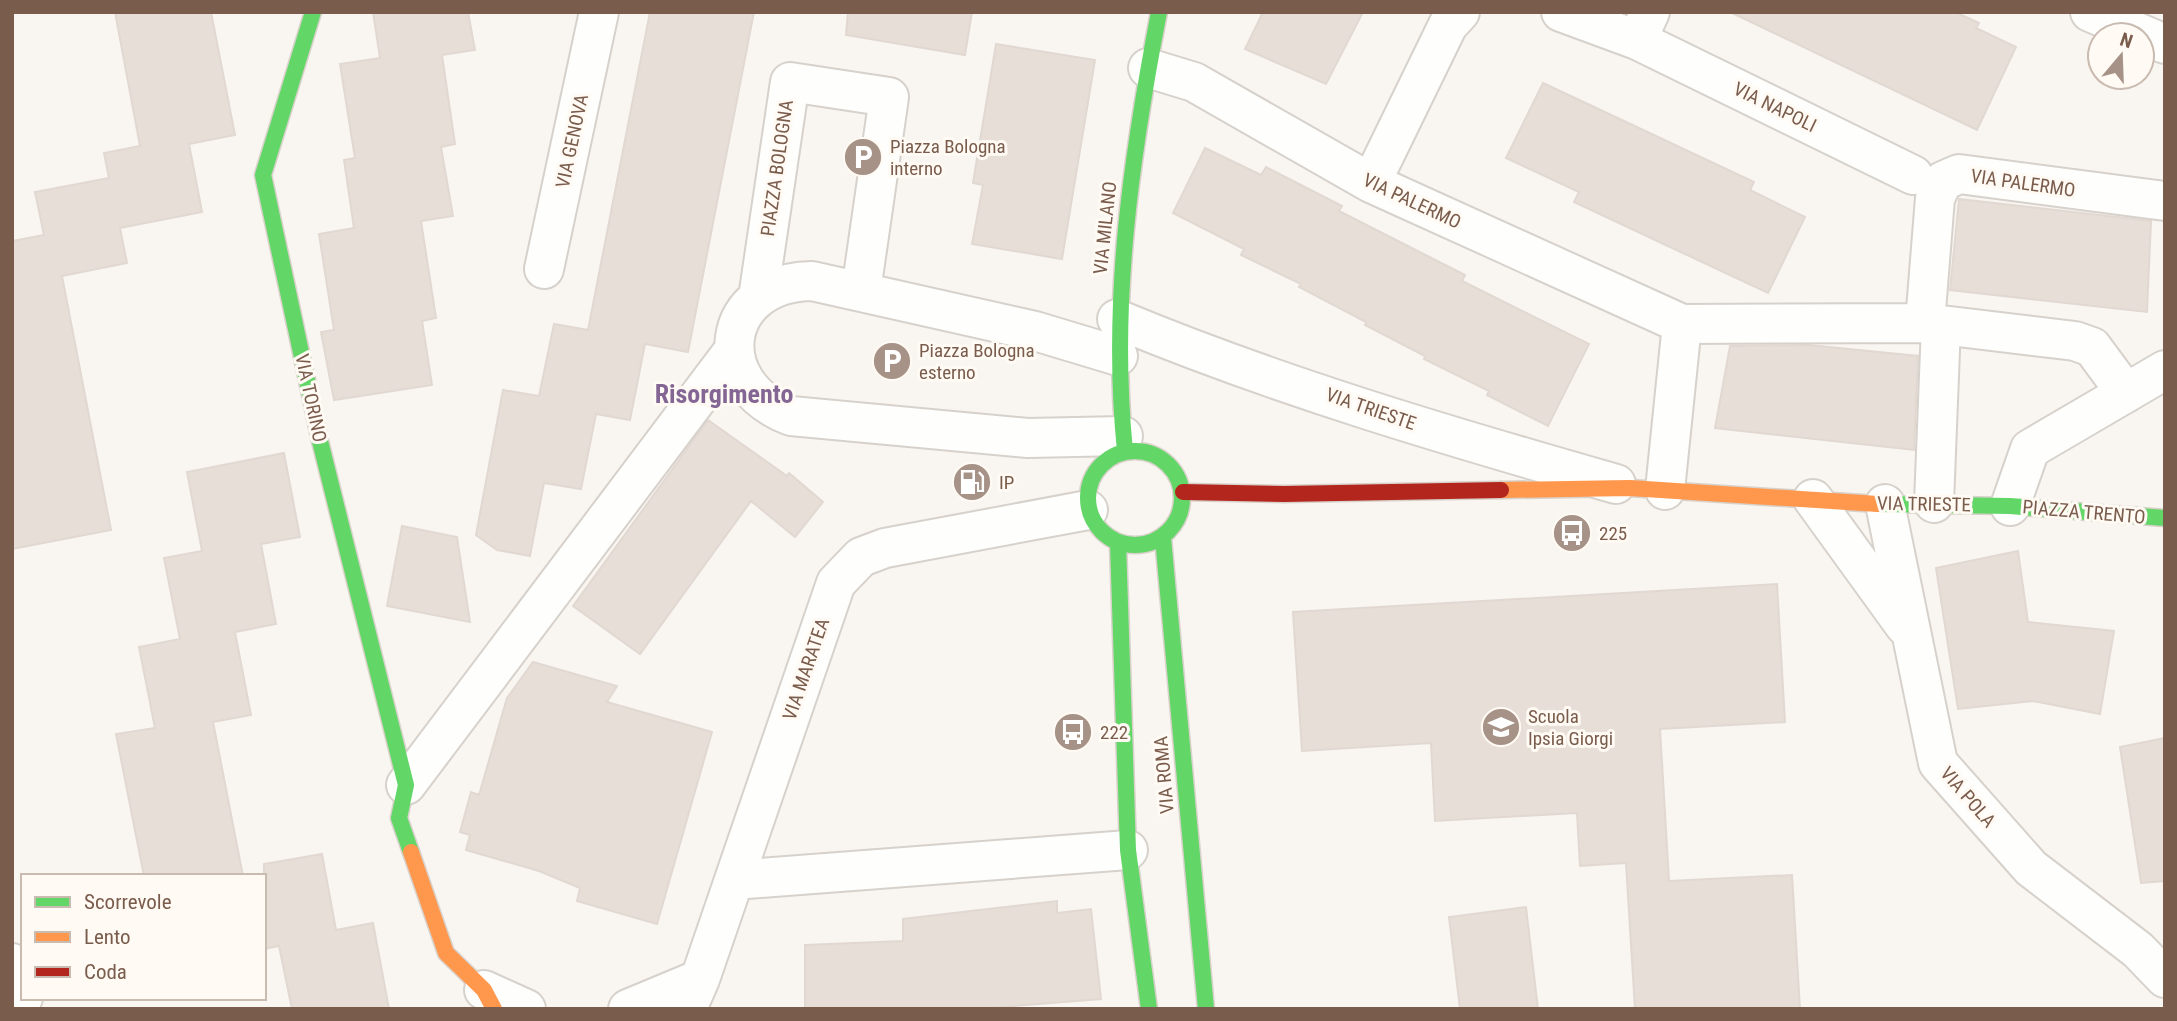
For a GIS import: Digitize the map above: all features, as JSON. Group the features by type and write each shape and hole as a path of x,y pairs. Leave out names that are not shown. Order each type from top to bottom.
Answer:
{"street":[{"name":"VIA TORINO","path":"313,12 263,175 320,441 406,785"},
{"name":"VIA GENOVA","path":"544,269 599,12"},
{"name":"VIA MILANO","path":"1124,443 1117,338 1134,159 1159,12"},
{"path":"1371,183 1448,26 1460,12"},
{"name":"VIA NAPOLI","path":"1562,12 1643,26 1913,175"},
{"path":"2090,12 2164,51"},
{"name":"VIA PALERMO","path":"1148,68 1194,82 1371,183 1682,324 1933,324 2075,341 2092,347 2126,393"},
{"name":"PIAZZA BOLOGNA","path":"758,298 790,82 889,97 861,292"},
{"name":"VIA PALERMO","path":"1934,503 1935,198 1943,181 1959,174 2165,201"},
{"name":"PIAZZA BOLOGNA","path":"734,350 738,327 749,306 773,286 789,281 812,281 1035,331 1117,338"},
{"path":"1647,489 1682,324"},
{"name":"VIA TRIESTE","path":"1117,338 1171,342 1471,442 1647,489"},
{"name":"VIA TORINO","path":"489,999 446,953 399,818 406,785 734,350"},
{"path":"734,350 739,372 751,393 769,407 791,416 1028,438 1124,443 1151,452 1173,467 1184,492 1179,518 1164,538 1142,546 1118,543 1100,530 1088,510 1087,491 1094,473 1124,443"},
{"name":"PIAZZA TRENTO","path":"2165,370 2030,449 2010,506 2165,518"},
{"name":"VIA TRIESTE","path":"1184,492 1284,494 1647,489 1885,504 2010,506"},
{"path":"1813,499 1912,636"},
{"name":"VIA POLA","path":"1885,504 1938,764 2031,868 2138,950 2165,978"},
{"name":"VIA MARATEA","path":"693,994 836,583 862,557 885,548 1088,510"},
{"name":"VIA ROMA","path":"1164,538 1206,1009"},
{"name":"VIA ROMA","path":"1118,543 1128,850 1149,1009"},
{"path":"734,880 1128,850"},
{"path":"12,963 21,992"},
{"path":"628,1009 693,994"},
{"path":"489,999 526,1009"}],"building":[{"path":"115,12 211,12 235,135 189,144 202,212 120,228 127,263 62,276 111,530 12,549 12,241 44,235 35,192 109,178 104,153 140,146"},
{"path":"373,12 468,12 475,50 442,55 455,144 441,147 453,216 421,221 436,318 422,321 432,385 334,400 321,332 334,330 319,234 354,228 344,160 355,158 340,64 380,58"},
{"path":"650,12 754,12 688,352 645,344 630,420 596,414 581,489 544,483 530,556 497,550 476,535 503,390 539,396 554,324 588,330"},
{"path":"848,12 972,12 965,55 846,35"},
{"path":"1263,12 1363,12 1326,84 1245,49"},
{"path":"1730,12 1955,12 1979,23 1976,28 2016,47 1977,130"},
{"path":"996,44 1095,60 1062,259 972,244 983,185 973,183"},
{"path":"1543,83 1754,182 1750,190 1805,217 1768,293 1574,202 1579,192 1506,158"},
{"path":"1205,148 1261,175 1266,167 1342,206 1339,211 1465,275 1462,281 1589,344 1548,426 1487,395 1489,391 1424,359 1425,356 1365,325 1366,322 1299,287 1301,284 1241,255 1244,249 1173,213"},
{"path":"1959,199 2151,221 2147,312 1950,290"},
{"path":"1809,345 1918,356 1914,450 1715,428 1730,346"},
{"path":"708,420 787,476 789,473 823,502 795,537 751,501 640,654 573,606"},
{"path":"284,453 300,537 261,544 276,624 235,632 251,715 213,722 243,874 144,874 116,734 155,728 139,647 180,639 164,558 202,551 187,472"},
{"path":"402,526 457,537 470,622 387,606"},
{"path":"2018,551 2028,622 2114,631 2100,714 2033,701 1958,709 1936,568"},
{"name":"Scuola Ipsia Giorgi","path":"1777,584 1785,722 1660,729 1669,881 1792,875 1800,1009 1635,1009 1626,863 1580,866 1577,813 1435,821 1431,743 1302,751 1293,612"},
{"path":"533,662 617,686 607,702 712,732 657,924 577,901 580,888 539,871 466,850 470,835 460,832 471,792 479,795 507,698"},
{"path":"2165,738 2165,881 2141,883 2120,747"},
{"path":"322,854 336,930 373,923 389,1009 292,1009 279,946 266,949 264,864"},
{"path":"1057,901 1057,913 1091,909 1101,999 977,1009 805,1009 805,945 903,941 903,919"},
{"path":"1526,907 1538,1009 1460,1009 1449,917"}],"traffic: fast":[{"path":"313,12 263,175 320,441 406,785 399,818 411,852"},
{"path":"1125,451 1120,340 1126,230 1140,121 1159,12"},
{"path":"1126,451 1144,451 1169,464 1179,480 1182,498 1179,516 1169,532 1144,545 1126,545 1101,532 1088,507 1088,489 1101,464 1126,451"},
{"path":"1878,504 2010,506 2165,518"},
{"path":"1163,538 1206,1009"},
{"path":"1118,543 1128,850 1149,1009"}],"traffic: slow":[{"path":"1501,490 1630,488 1878,504"},
{"path":"411,852 446,953 484,990 494,1009"}],"traffic: jam":[{"path":"1183,492 1284,494 1501,490"}],"place":[{"name":"Piazza Bologna interno","path":"863,157"},
{"name":"Piazza Bologna esterno","path":"892,361"},
{"name":"IP","path":"972,482"},
{"name":"225","path":"1572,533"},
{"name":"Scuola Ipsia Giorgi","path":"1501,727"},
{"name":"222","path":"1073,732"}],"district":[{"name":"Risorgimento","path":"724,394"}]}
